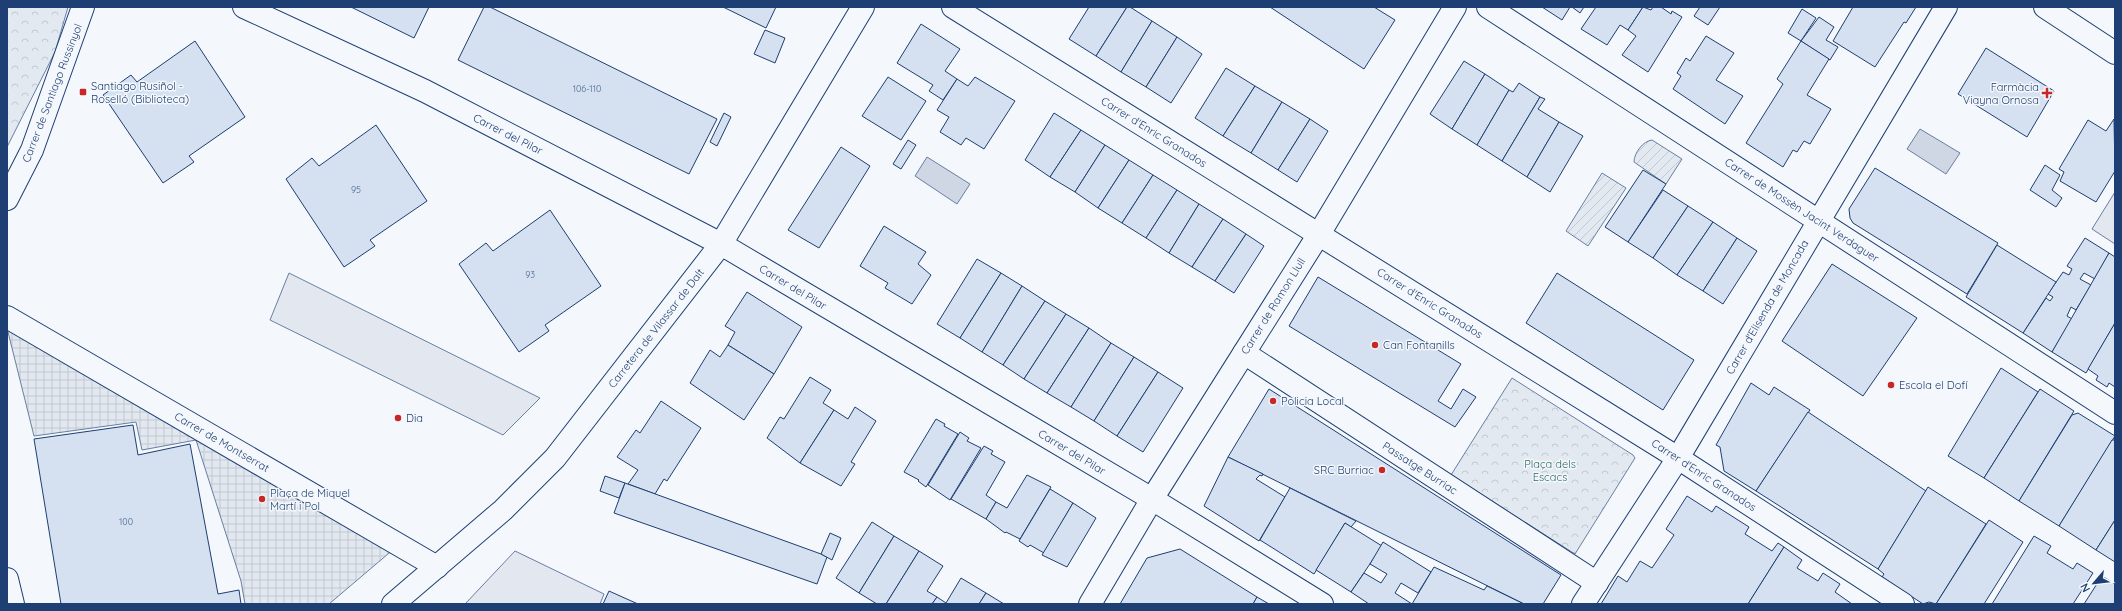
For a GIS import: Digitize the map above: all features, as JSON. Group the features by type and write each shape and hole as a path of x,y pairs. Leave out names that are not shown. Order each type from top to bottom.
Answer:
{"street":[{"name":"Carrer de Santiago Russinyol","path":"7,199 32,150 84,7"},
{"name":"Carrer del Pilar","path":"244,7 425,91 721,244 1152,499 1322,604"},
{"name":"Carretera de Vilassar de Dalt","path":"393,604 503,510 555,458 721,244 863,7"},
{"name":"Carrer d'Enric Granados","path":"953,7 1678,458 1903,604"},
{"name":"Carrer de Ramon Llull","path":"1090,604 1152,499 1319,234 1455,7"},
{"name":"Carrer de Mossèn Jacint Verdaguer","path":"1488,7 2115,413"},
{"name":"Carrer d'Elisenda de Moncada","path":"1583,604 1678,458 1818,220 1946,7"},
{"path":"2045,7 2115,53"},
{"name":"Carrer de Montserrat","path":"7,317 437,566"},
{"name":"Passatge Burriac","path":"1244,353 1597,583"},
{"path":"7,579 13,604"}],"green space":[{"path":"7,7 68,7 55,52 7,147"},
{"path":"1652,140 1682,159 1666,184 1634,162 1634,159 1642,145"},
{"path":"1602,173 1626,188 1588,246 1566,231"},
{"name":"Plaça dels Escacs","path":"1512,378 1633,455 1635,458 1575,554 1451,475"}],"shaded area":[{"path":"1920,129 1960,153 1946,174 1907,149"},
{"path":"927,157 970,184 957,204 915,176"},
{"path":"2115,192 2115,244 2092,229"},
{"path":"289,273 540,398 503,435 270,320"},
{"name":"Plaça de Miquel Martí i Pol","path":"7,328 395,548 329,604 245,604 241,581 196,440 142,450 136,422 34,436"},
{"path":"515,551 604,594 600,604 465,604"}],"building":[{"path":"351,7 429,7 414,38"},
{"path":"484,7 490,7 717,119 689,174 458,60"},
{"path":"723,7 776,7 766,28"},
{"path":"1089,7 1127,7 1096,56 1069,39"},
{"path":"1127,7 1130,7 1152,21 1121,72 1096,56"},
{"path":"1270,7 1374,7 1395,20 1364,69"},
{"path":"1542,7 1570,7 1562,20"},
{"path":"1572,7 1584,7 1580,13"},
{"path":"1596,7 1643,7 1628,30 1620,25 1607,45 1581,29"},
{"path":"1643,7 1651,10 1653,7 1661,7 1671,14 1672,11 1682,17 1648,72 1622,55 1636,36 1628,30"},
{"path":"1700,7 1720,7 1708,25 1694,16"},
{"path":"1853,7 1916,7 1906,23 1904,22 1875,67 1833,41"},
{"path":"1802,9 1816,18 1801,41 1788,33"},
{"path":"1819,17 1834,27 1826,40 1838,47 1830,60 1801,41"},
{"path":"1152,21 1177,37 1146,87 1121,72"},
{"path":"921,24 960,49 945,71 957,79 943,100 929,91 933,85 897,63"},
{"path":"765,30 785,38 775,63 754,54"},
{"path":"1706,36 1734,53 1716,80 1743,96 1725,124 1673,89 1681,76 1677,73 1686,58 1690,61"},
{"path":"1177,37 1202,54 1171,103 1146,87"},
{"path":"195,41 245,117 189,156 194,162 163,183 103,95 131,75 137,82"},
{"path":"1801,41 1829,59 1807,95 1831,109 1810,144 1804,141 1797,152 1793,150 1783,167 1746,143 1783,84 1777,79"},
{"path":"1986,48 2054,91 2027,137 1958,94"},
{"path":"1464,61 1485,74 1452,129 1430,114"},
{"path":"1226,68 1255,86 1223,136 1195,118"},
{"path":"1485,74 1509,90 1477,145 1452,129"},
{"path":"888,77 926,101 901,140 862,116"},
{"path":"975,77 1015,101 984,149 966,138 961,145 940,132 949,117 937,110 957,79 968,86"},
{"path":"1519,83 1540,97 1502,161 1477,145 1509,90 1513,92"},
{"path":"1255,86 1282,102 1251,153 1223,136"},
{"path":"1540,97 1545,99 1538,109 1559,122 1527,177 1502,161"},
{"path":"1282,102 1310,119 1278,170 1251,153"},
{"path":"724,113 731,117 717,146 710,142"},
{"path":"1054,113 1081,130 1050,177 1025,160"},
{"path":"1310,119 1328,131 1297,182 1278,170"},
{"path":"2114,119 2115,171 2096,202 2060,181 2064,172 2059,169 2088,120 2106,131"},
{"path":"1559,122 1583,136 1550,192 1527,177"},
{"path":"376,125 427,201 370,240 375,246 344,267 286,179 312,158 319,166"},
{"path":"1081,130 1105,145 1075,192 1050,177"},
{"path":"908,140 916,145 901,169 893,164"},
{"path":"1105,145 1129,160 1098,208 1075,192"},
{"path":"841,147 870,166 819,248 788,230"},
{"path":"1129,160 1153,175 1122,223 1098,208"},
{"path":"2045,165 2060,175 2052,190 2062,198 2056,207 2030,190"},
{"path":"1875,168 1998,243 1967,294 1853,223 1850,218 1849,209"},
{"path":"1643,170 1666,184 1628,242 1605,227"},
{"path":"1153,175 1177,190 1146,238 1122,223"},
{"path":"1177,190 1199,204 1169,253 1146,238"},
{"path":"1663,190 1688,206 1653,258 1628,242"},
{"path":"1199,204 1223,219 1192,267 1169,253"},
{"path":"1688,206 1713,222 1677,275 1653,258"},
{"path":"550,210 601,286 545,325 549,331 519,352 459,264 486,243 493,251"},
{"path":"1223,219 1246,234 1215,281 1192,267"},
{"path":"1713,222 1737,238 1703,291 1677,275"},
{"path":"884,226 926,252 918,264 931,275 912,304 885,288 888,283 860,266"},
{"path":"1246,234 1264,246 1234,293 1215,281"},
{"path":"1737,238 1757,251 1723,304 1703,291"},
{"path":"2085,238 2109,253 2095,279 2084,273 2080,279 2091,285 2076,310 2071,307 2067,316 2072,319 2052,352 2023,333 2046,298 2050,301 2053,297 2048,294 2063,272 2069,275 2072,269 2067,266"},
{"path":"1997,245 2056,282 2023,333 1966,297"},
{"path":"2109,253 2115,257 2115,323 2086,373 2052,352"},
{"path":"977,259 1001,273 960,338 937,324"},
{"path":"1832,264 1917,318 1863,396 1782,341"},
{"path":"1001,273 1022,286 982,352 960,338"},
{"path":"1557,273 1694,360 1663,410 1526,323"},
{"name":"Can Fontanills","path":"1318,277 1461,364 1438,401 1451,409 1463,389 1476,397 1455,427 1289,326"},
{"path":"1022,286 1045,301 1003,365 982,352"},
{"path":"747,292 802,327 774,374 728,345 735,332 725,326"},
{"path":"1045,301 1066,314 1024,379 1003,365"},
{"path":"1066,314 1089,328 1047,393 1024,379"},
{"path":"2115,323 2115,387 2109,383 2107,387 2096,380 2098,376 2088,369"},
{"path":"1089,328 1111,343 1071,407 1047,393"},
{"path":"1111,343 1134,357 1094,421 1071,407"},
{"path":"728,345 774,374 744,420 690,383 710,350 720,357"},
{"path":"1134,357 1158,372 1117,436 1094,421"},
{"path":"2001,368 2038,392 1984,478 1948,456"},
{"path":"1158,372 1183,388 1143,452 1117,436"},
{"path":"810,377 831,390 823,403 834,410 800,463 767,438 780,417 784,419"},
{"path":"1751,383 1769,395 1774,387 1810,410 1756,491 1724,471 1720,447 1716,445"},
{"path":"1269,389 1561,575 1543,604 1524,604 1228,457"},
{"path":"2040,389 2074,411 2019,501 1984,478"},
{"path":"661,401 701,428 667,481 664,479 655,494 628,484 638,470 617,457 636,430 640,433"},
{"path":"855,407 876,421 851,462 855,464 841,486 800,463 834,410 848,419"},
{"path":"1808,412 1926,491 1878,569 1756,491"},
{"path":"2078,413 2115,436 2059,526 2019,501 2072,415"},
{"path":"936,419 945,424 944,426 958,434 926,487 918,481 919,480 904,472"},
{"path":"133,425 138,455 190,444 218,594 239,590 241,604 61,604 34,439"},
{"path":"960,432 969,438 967,441 981,448 950,500 928,485"},
{"path":"2112,440 2115,440 2115,520 2096,550 2059,526"},
{"path":"984,446 993,451 991,454 1005,462 986,495 996,502 986,519 951,499"},
{"path":"1228,457 1263,474 1256,479 1285,497 1259,541 1204,506"},
{"path":"1027,475 1051,487 1020,539 1006,532 1005,533 986,519 996,502 1007,508"},
{"path":"605,476 625,483 619,498 600,491"},
{"path":"625,483 827,557 817,584 614,513"},
{"path":"1928,487 1986,524 1936,604 1929,602 1923,604 1882,577 1884,574 1878,569"},
{"path":"1290,488 1356,521 1351,527 1345,523 1314,574 1260,540"},
{"path":"1050,489 1073,503 1044,553 1030,545 1028,547 1019,541"},
{"path":"1687,496 1712,512 1716,506 1749,527 1745,534 1772,551 1778,543 1784,547 1748,604 1601,604 1618,576 1627,582 1640,561 1652,568 1674,535 1666,529"},
{"path":"1073,503 1096,518 1067,567 1042,555"},
{"path":"1989,520 2023,542 1984,604 1936,604"},
{"path":"2115,520 2115,562 2096,550"},
{"path":"872,522 894,536 859,593 836,578"},
{"path":"1345,523 1382,546 1351,592 1316,570"},
{"path":"830,533 841,538 832,560 821,554"},
{"path":"894,536 919,551 886,604 877,604 859,593"},
{"path":"2034,536 2051,546 2047,553 2073,569 2077,563 2093,573 2073,604 1992,604"},
{"path":"1383,542 1431,572 1418,593 1401,583 1395,593 1412,604 1369,604 1351,592 1364,573 1381,583 1387,574 1370,564"},
{"path":"1784,547 1802,560 1797,568 1818,581 1823,573 1840,584 1835,592 1852,604 1748,604"},
{"path":"1180,549 1257,597 1253,604 1120,604 1147,558"},
{"path":"919,551 943,566 927,591 937,597 932,604 886,604"},
{"path":"1434,567 1484,590 1487,586 1524,604 1412,604"},
{"path":"2102,576 2115,584 2115,604 2084,604"},
{"path":"961,578 986,593 979,604 932,604 937,597 946,603"},
{"path":"609,591 638,604 603,604"},
{"path":"986,593 1004,604 979,604"},
{"path":"1257,597 1269,604 1253,604"}],"place":[{"name":"Santiago Rusiñol - Roselló (Biblioteca)","path":"83,92"},
{"name":"Farmàcia Viayna Ornosa","path":"2047,93"},
{"name":"Can Fontanills","path":"1375,345"},
{"name":"Escola el Dofí","path":"1891,385"},
{"name":"Policia Local","path":"1273,401"},
{"name":"Dia","path":"398,418"},
{"name":"SRC Burriac","path":"1382,470"},
{"name":"Plaça de Miquel Martí i Pol","path":"262,499"}]}
